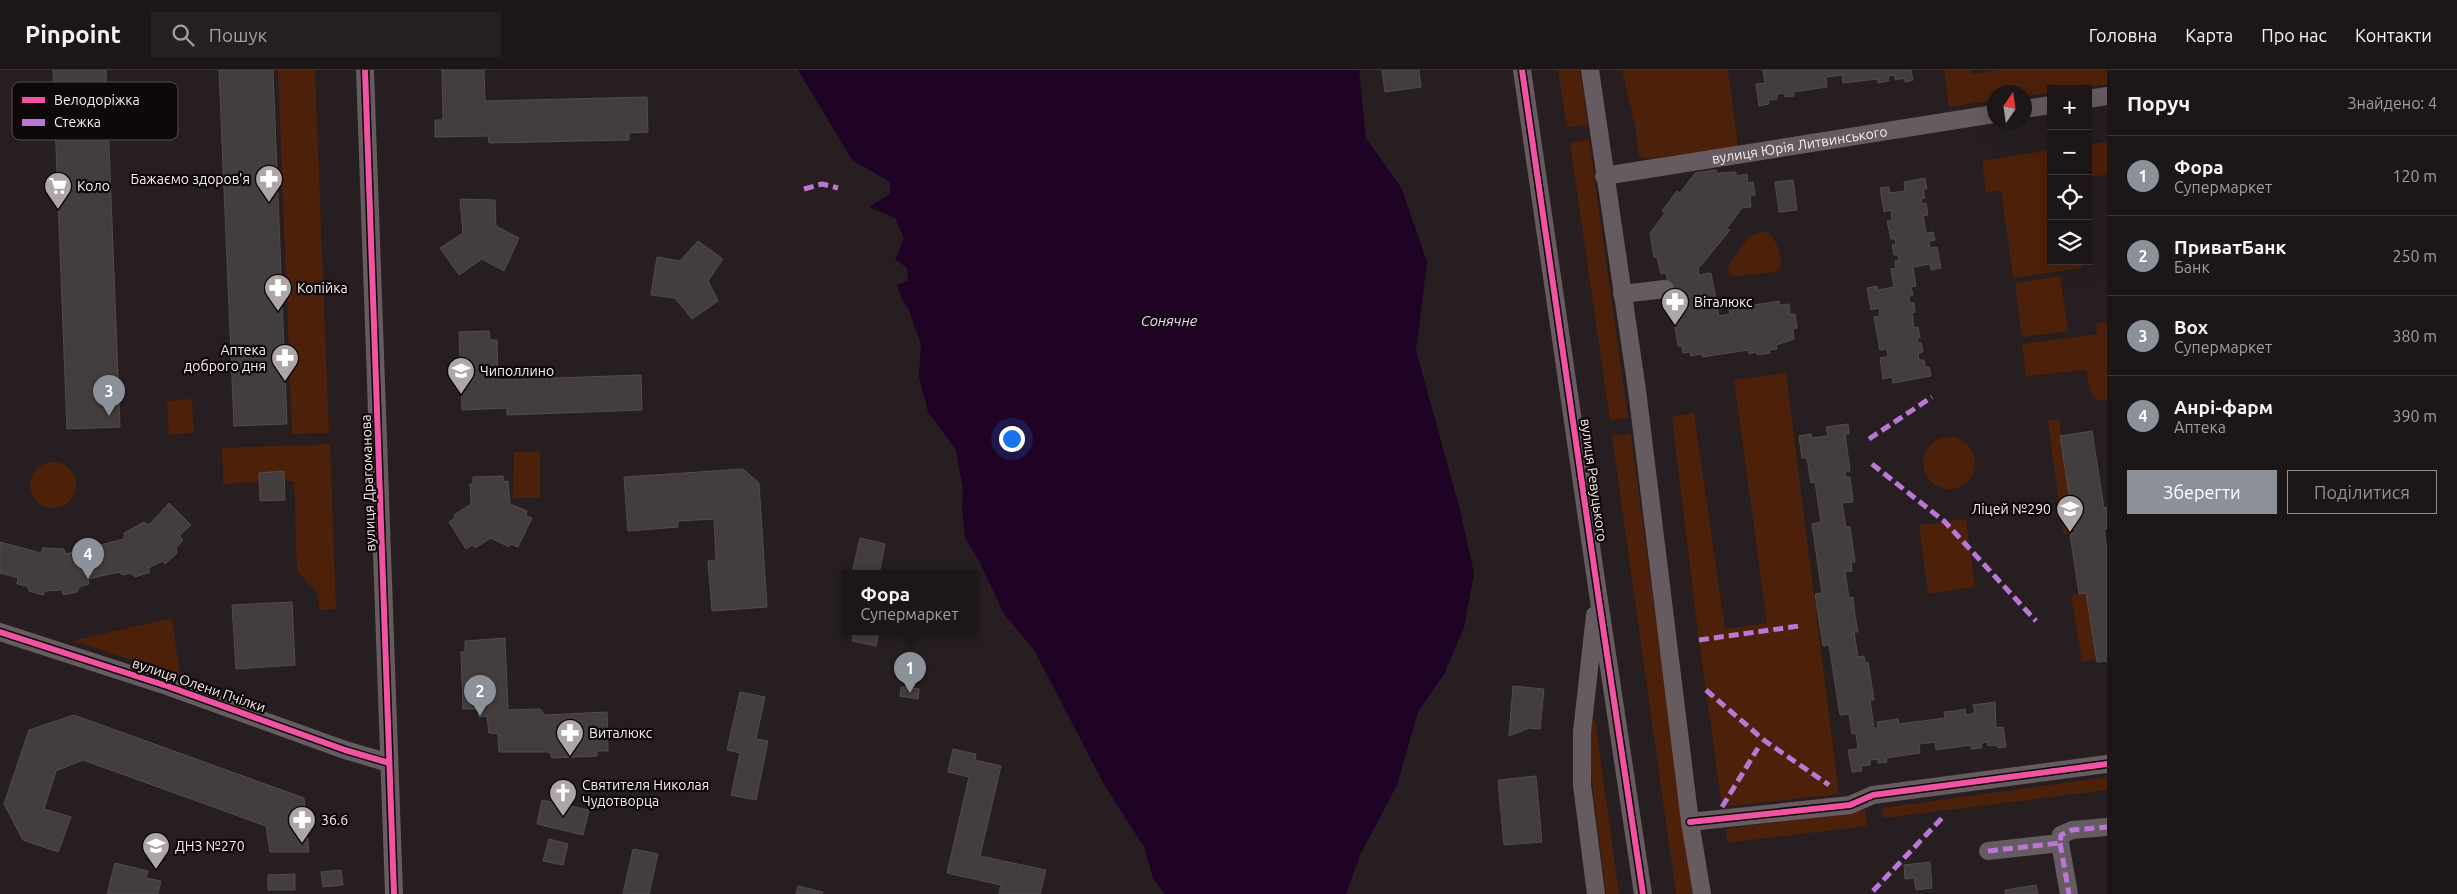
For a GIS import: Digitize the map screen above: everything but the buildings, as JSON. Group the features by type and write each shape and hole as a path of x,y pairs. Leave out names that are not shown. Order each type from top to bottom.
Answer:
{"street":[{"name":"вулиця Драгоманова","path":"365,70 394,894"},
{"name":"вулиця Ревуцького","path":"1522,70 1598,594 1644,894"},
{"path":"1590,70 1638,398 1690,822 1702,894"},
{"path":"2092,98 2107,96"},
{"path":"2032,108 2047,106"},
{"name":"вулиця Юрія Литвинського","path":"1604,176 1987,115"},
{"path":"1622,294 1665,289"},
{"name":"вулиця Ревуцького","path":"1596,894 1582,785 1582,732 1598,594"},
{"name":"вулиця Олени Пчілки","path":"0,632 167,686 345,750 389,763"},
{"path":"1690,822 1850,805 1873,795 2107,764"},
{"path":"2069,894 2060,843 2061,835 2072,830 2107,827"},
{"path":"1988,851 2060,843"}],"shaded area":[{"path":"278,70 315,70 329,433 292,434"},
{"path":"1558,70 1580,70 1588,125 1567,127"},
{"path":"1622,70 1728,70 1738,146 1648,159 1639,157 1636,130"},
{"path":"1944,70 1971,70 1971,74 2000,70 2107,70 2107,85 2092,87 2092,85 2047,85 2047,93 2032,95 2032,85 1987,85 1987,101 1949,107"},
{"path":"1589,139 1628,418 1610,420 1570,143"},
{"path":"2107,142 2107,174 2092,177 2092,144"},
{"path":"2047,151 2047,265 2083,265 2083,268 2013,278 2001,190 1986,193 1982,161"},
{"path":"1761,232 1769,233 1775,241 1781,259 1780,268 1774,272 1735,277 1730,275 1728,266 1749,237"},
{"path":"2060,276 2068,331 2022,337 2015,283"},
{"path":"2107,322 2107,400 2098,401 2091,394 2086,370 2026,376 2022,344 2097,334 2096,324"},
{"path":"1786,373 1839,794 1722,807 1697,625 1672,417 1694,413 1725,629 1767,623 1734,380"},
{"path":"192,399 194,433 169,435 167,401"},
{"path":"2059,419 2075,533 2063,534 2048,420"},
{"path":"1631,434 1692,894 1676,894 1612,436"},
{"path":"1944,437 1954,437 1968,444 1975,458 1975,468 1968,482 1954,489 1944,489 1934,485 1927,478 1923,468 1923,458 1927,448 1934,441"},
{"path":"330,444 336,609 319,610 318,594 297,571 294,481 223,484 222,448"},
{"path":"514,452 540,452 540,498 513,498"},
{"path":"48,462 58,462 72,472 76,485 72,498 66,504 58,508 48,508 34,498 30,490 30,480 40,466"},
{"path":"1966,519 1975,587 1928,594 1919,525"},
{"path":"2086,593 2097,662 2093,659 2082,662 2071,595"},
{"path":"172,618 180,675 72,641"},
{"path":"1595,720 1619,894 1606,894 1589,750 1592,721"},
{"path":"2107,777 2107,790 1883,818 1882,808"},
{"path":"1865,810 1867,826 1727,843 1726,829"}],"water":[{"name":"Сонячне","path":"798,70 1359,70 1366,138 1402,189 1427,262 1416,350 1460,510 1474,573 1464,628 1444,674 1418,712 1397,785 1360,855 1346,894 1165,894 1153,878 1144,847 1105,786 1034,650 1004,614 980,563 965,538 962,507 963,489 956,450 928,412 919,377 921,344 908,308 902,300 897,285 908,281 907,268 895,259 904,239 895,218 869,207 890,194 890,182 852,160"}],"marked path":[{"path":"804,189 822,184 838,188"},
{"path":"1869,439 1932,397"},
{"path":"1872,464 1945,522 2036,621"},
{"path":"1699,640 1799,626"},
{"path":"1706,690 1765,741 1829,785"},
{"path":"1722,807 1758,748"},
{"path":"1873,891 1943,817"},
{"path":"1988,851 2060,843 2061,835 2072,830 2107,827"},
{"path":"2060,843 2069,894"}],"cycle path":[{"path":"365,70 394,894"},
{"path":"1522,70 1643,894"},
{"path":"0,632 167,686 345,750 389,763"},
{"path":"1690,822 1850,805 1873,795 2107,764"}],"place":[{"name":"Бажаємо здоров'я","path":"269,203"},
{"name":"Коло","path":"58,210"},
{"name":"Копійка","path":"278,312"},
{"name":"Віталюкс","path":"1675,326"},
{"name":"Аптека доброго дня","path":"285,382"},
{"name":"Чиполлино","path":"461,395"},
{"name":"Box","path":"109,416"},
{"name":"Ліцей №290","path":"2070,533"},
{"name":"Анрі-фарм","path":"88,579"},
{"name":"Фора","path":"910,693"},
{"name":"ПриватБанк","path":"480,716"},
{"name":"Виталюкс","path":"570,757"},
{"name":"Святителя Николая Чудотворца","path":"563,817"},
{"name":"36.6","path":"302,844"},
{"name":"ДНЗ №270","path":"156,870"}]}
